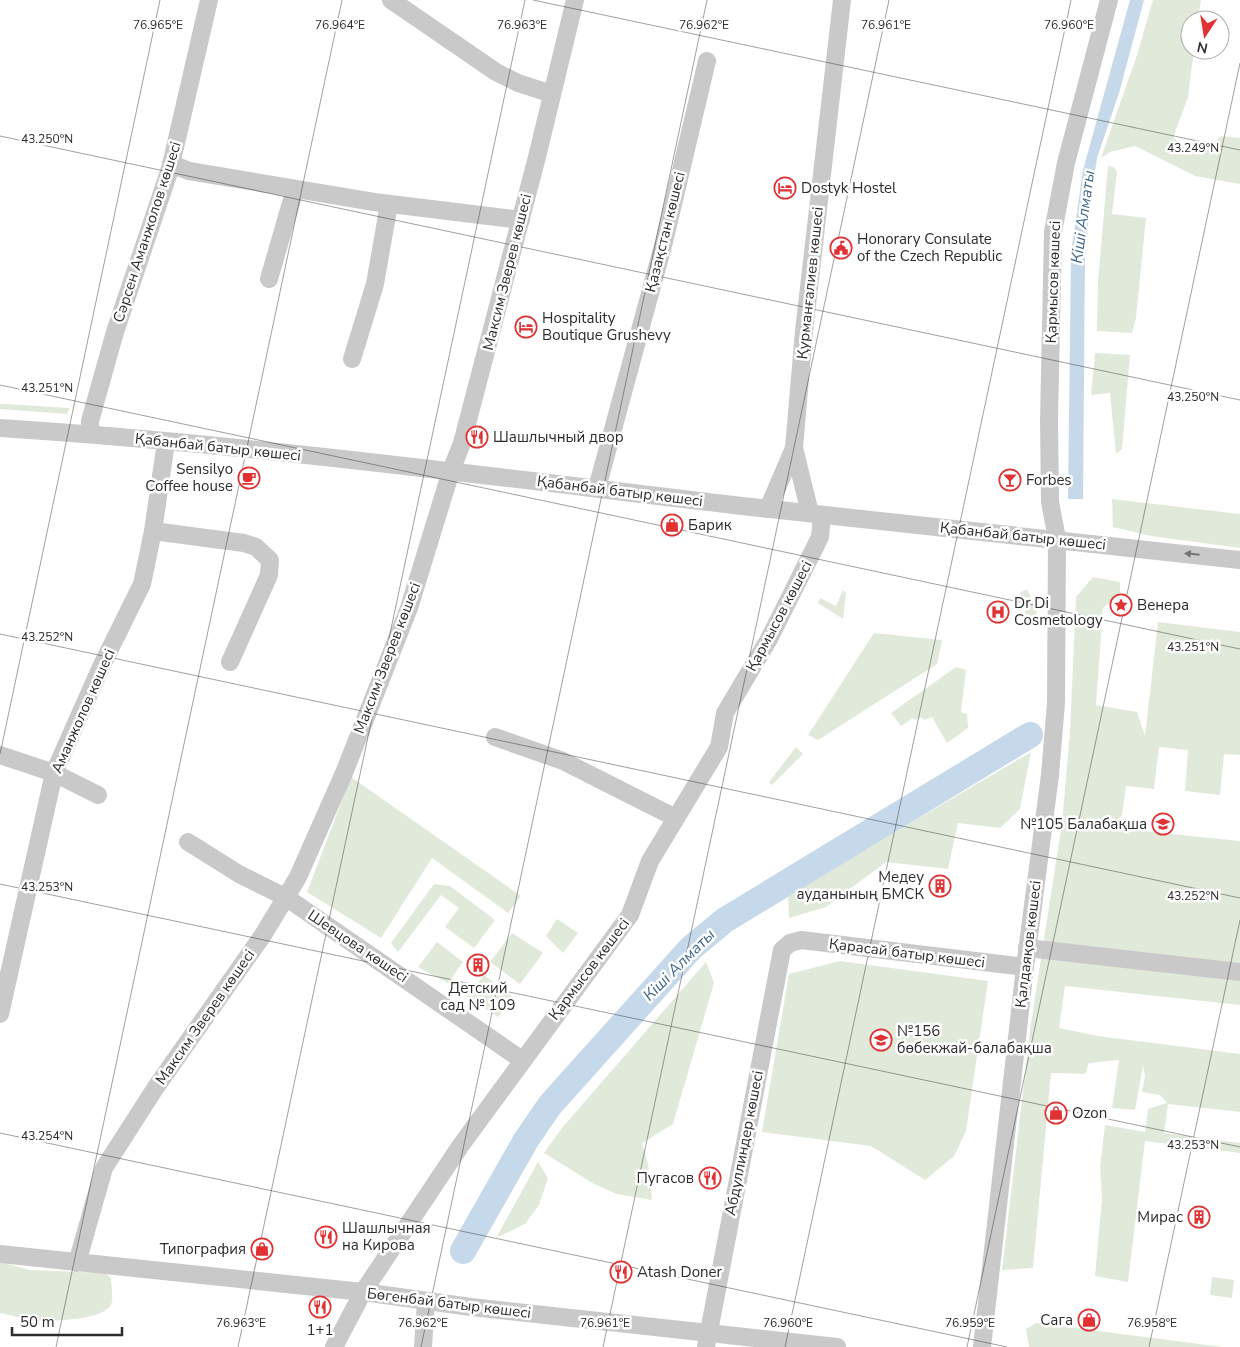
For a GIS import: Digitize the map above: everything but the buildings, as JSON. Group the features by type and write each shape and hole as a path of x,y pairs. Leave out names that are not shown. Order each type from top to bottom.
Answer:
{"street":[{"name":"Сәрсен Аманжолов көшесі","path":"90,433 90,421 115,332 171,164 209,0"},
{"path":"391,0 496,72 518,83 552,94"},
{"name":"Максим Зверев көшесі","path":"77,1263 104,1168 156,1087 287,898 344,773 409,608 451,471 462,443 521,220 575,0"},
{"name":"Қурманғалиев көшесі","path":"794,448 804,330 842,0"},
{"name":"Қармысов көшесі","path":"1057,539 1050,502 1053,232 1066,163 1109,0"},
{"name":"Қазақстан көшесі","path":"597,488 664,242 707,61"},
{"path":"171,164 188,171 295,189 389,204 521,220"},
{"path":"270,279 295,189"},
{"path":"352,359 375,284 389,204"},
{"name":"Қабанбай батыр көшесі","path":"0,428 90,433 451,471 768,509 1240,560"},
{"name":"Аманжолов көшесі","path":"0,1014 54,773 101,667 139,592 153,531 166,442"},
{"path":"768,509 794,448"},
{"path":"794,448 816,514"},
{"name":"Қармысов көшесі","path":"334,1347 363,1292 461,1145 630,915 650,861 719,747 725,713 769,639 820,537 816,514"},
{"path":"153,531 244,543 256,547 270,560 269,575 230,662"},
{"name":"Қалдаяқов көшесі","path":"982,1347 1027,948 1050,775 1056,704 1057,539"},
{"path":"495,737 563,762 676,818"},
{"path":"0,755 54,773 98,795"},
{"name":"Шевцова көшесі","path":"188,842 239,874 287,898 522,1060"},
{"name":"Қарасай батыр көшесі","path":"790,944 801,940 1025,968"},
{"name":"Абдуллиндер көшесі","path":"707,1340 779,960 782,950 790,944"},
{"path":"1027,948 1240,972"},
{"name":"Бөгенбай батыр көшесі","path":"0,1254 363,1292 707,1340 837,1347"},
{"path":"423,1347 426,1301"}],"green space":[{"path":"1153,0 1201,0 1200,10 1180,10 1180,60 1193,60 1188,97 1173,138 1203,155 1221,136 1240,138 1240,184 1195,176 1135,146 1110,152 1101,158 1137,55"},
{"path":"1108,166 1113,167 1117,171 1112,214 1146,218 1136,318 1132,333 1097,331 1098,281"},
{"path":"1095,353 1130,355 1122,449 1116,454 1110,393 1091,395"},
{"path":"0,404 70,408 67,414 0,409"},
{"path":"1112,499 1240,514 1240,548 1151,536 1113,527"},
{"path":"1093,577 1120,582 1120,593 1103,608 1096,705 1137,712 1145,736 1158,622 1240,632 1240,755 1224,754 1220,795 1185,791 1188,750 1159,747 1154,789 1126,786 1122,815 1113,828 1240,841 1240,1005 1065,986 1059,1028 1098,1036 1240,1054 1240,1112 1168,1104 1164,1133 1240,1143 1240,1153 1145,1141 1128,1282 1095,1276 1102,1199 1100,1167 1105,1125 1145,1132 1148,1109 1167,1103 1160,1095 1142,1092 1145,1076 1143,1065 1135,1110 1112,1108 1119,1060 1089,1063 1085,1074 1051,1073 1033,1268 1002,1270 1031,1023 1062,823 1070,732 1076,597"},
{"path":"1027,589 1037,609 1035,621 1024,619 1026,604 1020,593"},
{"path":"843,590 846,593 843,619 818,603 820,598 836,606"},
{"path":"874,633 942,640 937,664 818,740 808,735"},
{"path":"956,667 966,670 961,712 967,714 968,728 947,743 932,717 924,720 921,717 915,720 913,718 901,726 891,713"},
{"path":"796,747 803,754 772,785 769,782"},
{"path":"1031,752 1020,809 1000,828 958,823 948,869 886,862 826,907 789,918 788,895"},
{"path":"351,777 521,896 508,913 432,858 381,938 307,892"},
{"path":"434,884 450,886 495,920 474,948 445,927 459,908 441,895 398,952 391,943"},
{"path":"557,919 578,933 563,953 546,936"},
{"path":"512,933 543,953 520,984 490,962"},
{"path":"437,942 463,962 448,983 418,967"},
{"name":"№156 бөбекжай-балабақша","path":"840,961 988,981 966,1131 954,1156 925,1180 871,1146 762,1132 789,974"},
{"path":"706,962 714,983 673,1124 642,1143 648,1164 652,1200 617,1194 594,1184 544,1153 562,1128"},
{"path":"484,975 513,997 498,1017 467,997"},
{"path":"538,1162 548,1178 539,1205 525,1224 496,1238"},
{"path":"0,1262 30,1270 105,1273 111,1278 112,1302 108,1309 99,1314 74,1319 35,1320 0,1313"},
{"path":"1212,1277 1234,1280 1232,1298 1210,1295"},
{"path":"1036,1323 1223,1347 1029,1347 1026,1329"}],"water":[{"path":"1130,0 1144,0 1119,93 1097,158 1085,256 1083,499 1068,499 1071,254 1083,170"}],"waterway":[{"name":"Кіші Алматы","path":"463,1251 526,1140 550,1105 691,948 725,920 1030,735"}],"place":[{"name":"Dostyk Hostel","path":"785,188"},
{"name":"Honorary Consulate of the Czech Republic","path":"841,248"},
{"name":"Hospitality Boutique Grushevy","path":"526,327"},
{"name":"Шашлычный двор","path":"477,437"},
{"name":"Sensilyo Coffee house","path":"249,478"},
{"name":"Forbes","path":"1010,480"},
{"name":"Барик","path":"672,525"},
{"name":"Венера","path":"1121,605"},
{"name":"Dr Di Cosmetology","path":"998,612"},
{"name":"№105 Балабақша","path":"1163,824"},
{"name":"Медеу ауданының БМСК","path":"940,886"},
{"name":"Детский сад № 109","path":"478,965"},
{"name":"№156 бөбекжай-балабақша","path":"881,1040"},
{"name":"Ozon","path":"1056,1113"},
{"name":"Пугасов","path":"710,1178"},
{"name":"Мирас","path":"1199,1217"},
{"name":"Шашлычная на Кирова","path":"326,1237"},
{"name":"Типография","path":"262,1249"},
{"name":"Atash Doner","path":"621,1272"},
{"name":"1+1","path":"320,1307"},
{"name":"Сага","path":"1089,1320"}]}
